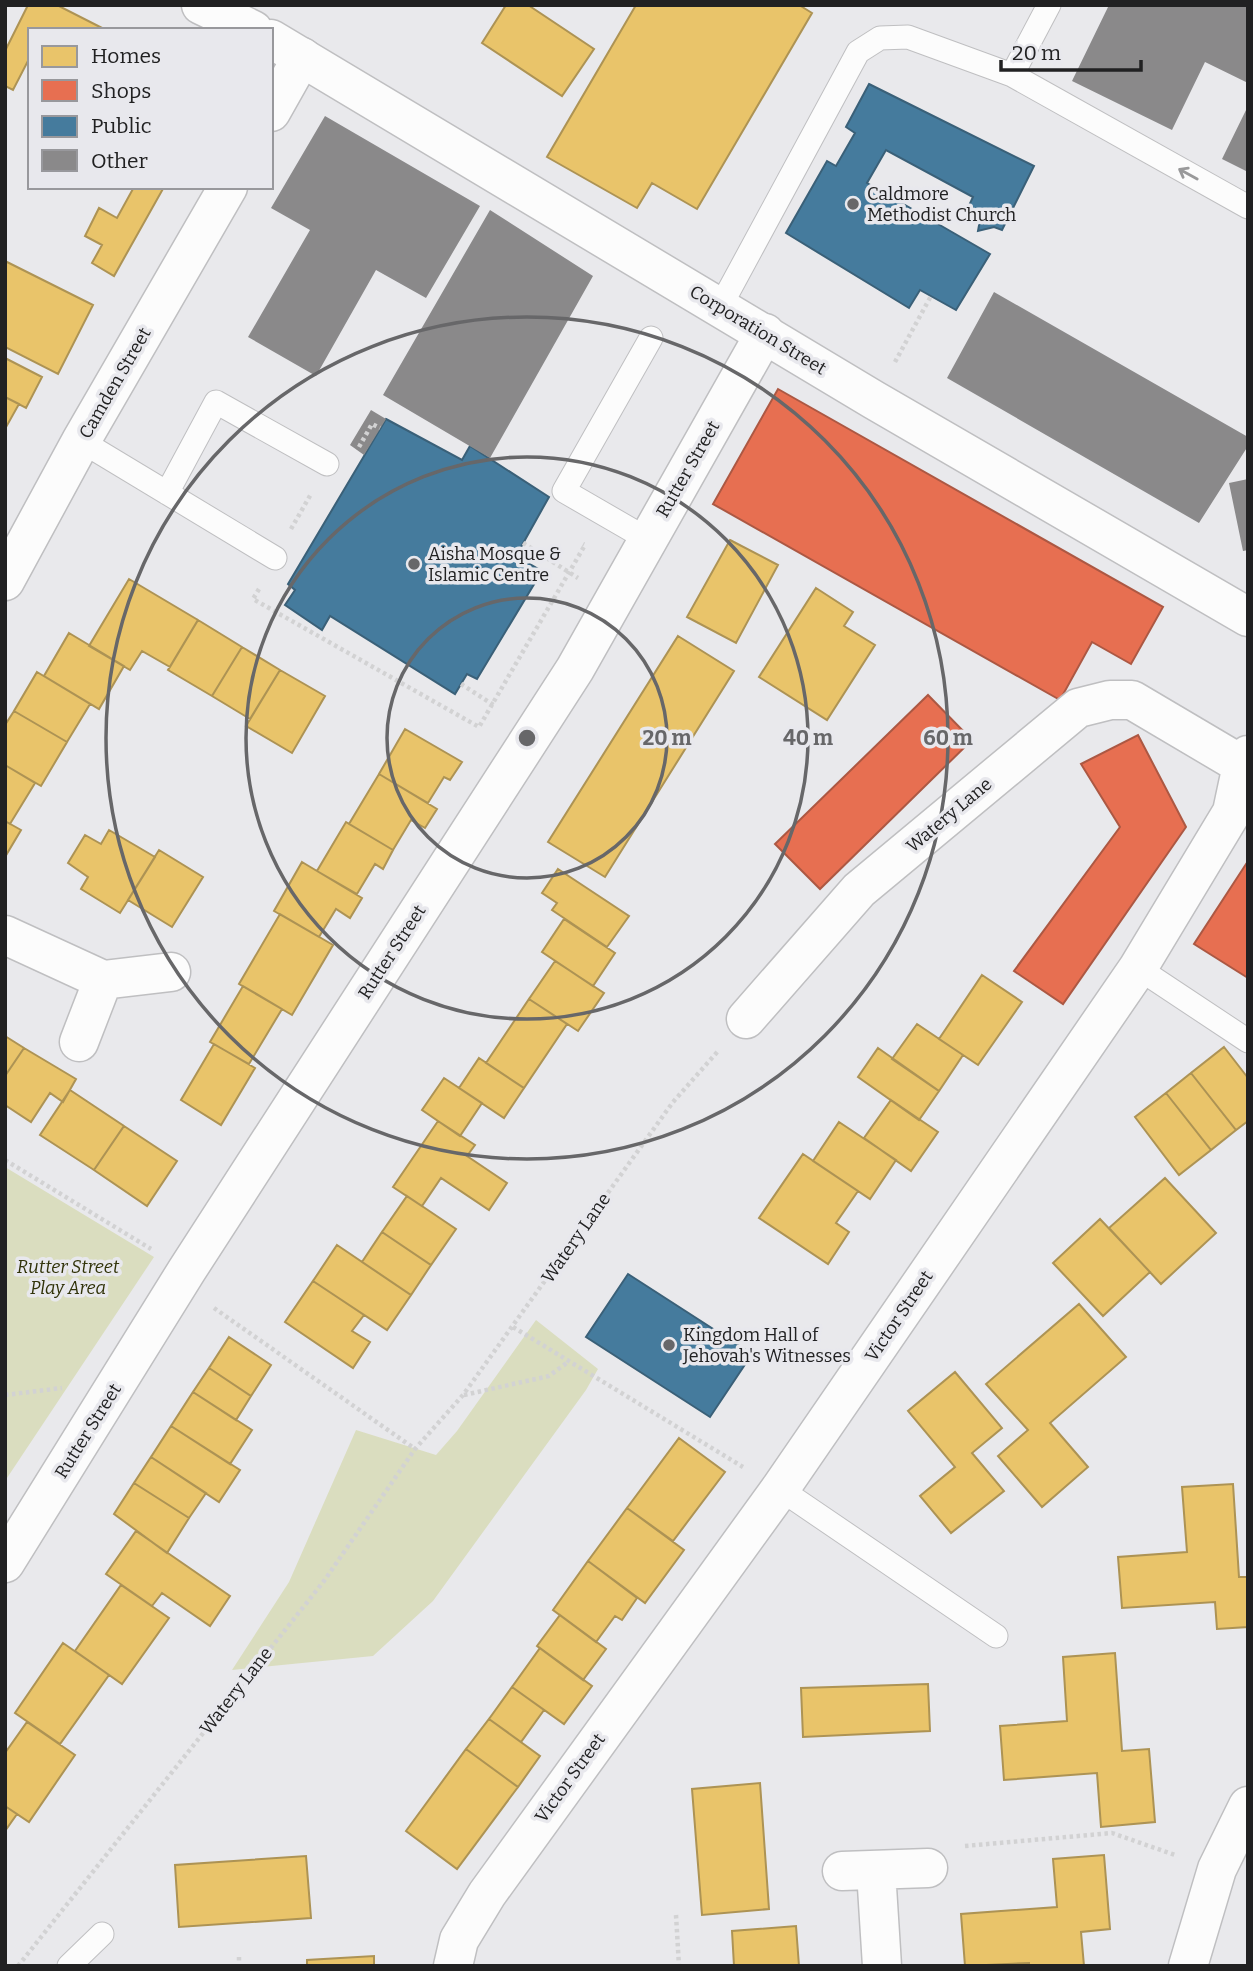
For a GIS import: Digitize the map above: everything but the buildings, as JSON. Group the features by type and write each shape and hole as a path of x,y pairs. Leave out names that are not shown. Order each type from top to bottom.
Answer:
{"street":[{"path":"201,5 249,28"},
{"path":"273,103 286,48"},
{"name":"Corporation Street","path":"286,48 874,400 1248,617"},
{"name":"Camden Street","path":"5,581 81,441 227,189"},
{"name":"Rutter Street","path":"5,1563 183,1277 575,669 765,333"},
{"name":"Watery Lane","path":"746,1019 859,890 1078,708 1110,700 1132,700 1245,760"},
{"name":"Victor Street","path":"453,1966 459,1940 487,1894 780,1489 1138,968 1232,812 1245,760"},
{"path":"5,935 103,980 172,972"},
{"path":"79,1042 103,980"},
{"path":"1188,1966 1217,1869 1248,1806"},
{"path":"882,1966 859,1871 928,1868"}],"lane":[{"path":"1012,75 1049,5"},
{"path":"720,307 858,52 880,38 908,37 1012,75 1248,207"},
{"path":"647,539 564,491 651,338"},
{"path":"167,493 216,402 327,464"},
{"path":"81,441 275,558"},
{"path":"1138,968 1248,1041"},
{"path":"780,1489 996,1636"},
{"path":"69,1966 102,1934"}],"path":[{"path":"874,400 930,296"},
{"path":"358,448 372,424 380,428"},
{"path":"279,614 480,727 585,545 575,539"},
{"path":"523,543 613,601"},
{"name":"Watery Lane","path":"18,1966 324,1581 415,1449 463,1395 673,1102 746,1019"},
{"path":"5,1160 183,1277 415,1449"},
{"path":"513,1327 780,1489"},
{"path":"463,1395 549,1376 568,1362"},
{"path":"928,1868 968,1844 1112,1833 1217,1869"},
{"path":"676,1915 679,1966"},
{"path":"239,1957 239,1966"}],"green space":[{"name":"Rutter Street Play Area","path":"5,1167 154,1257 5,1481"},
{"path":"536,1320 598,1369 586,1390 433,1601 373,1656 232,1670 289,1582 356,1430 436,1455 457,1431"}],"place":[{"name":"Caldmore Methodist Church","path":"853,204"},
{"name":"Aisha Mosque & Islamic Centre","path":"414,564"},
{"name":"Kingdom Hall of Jehovah's Witnesses","path":"669,1345"}]}
